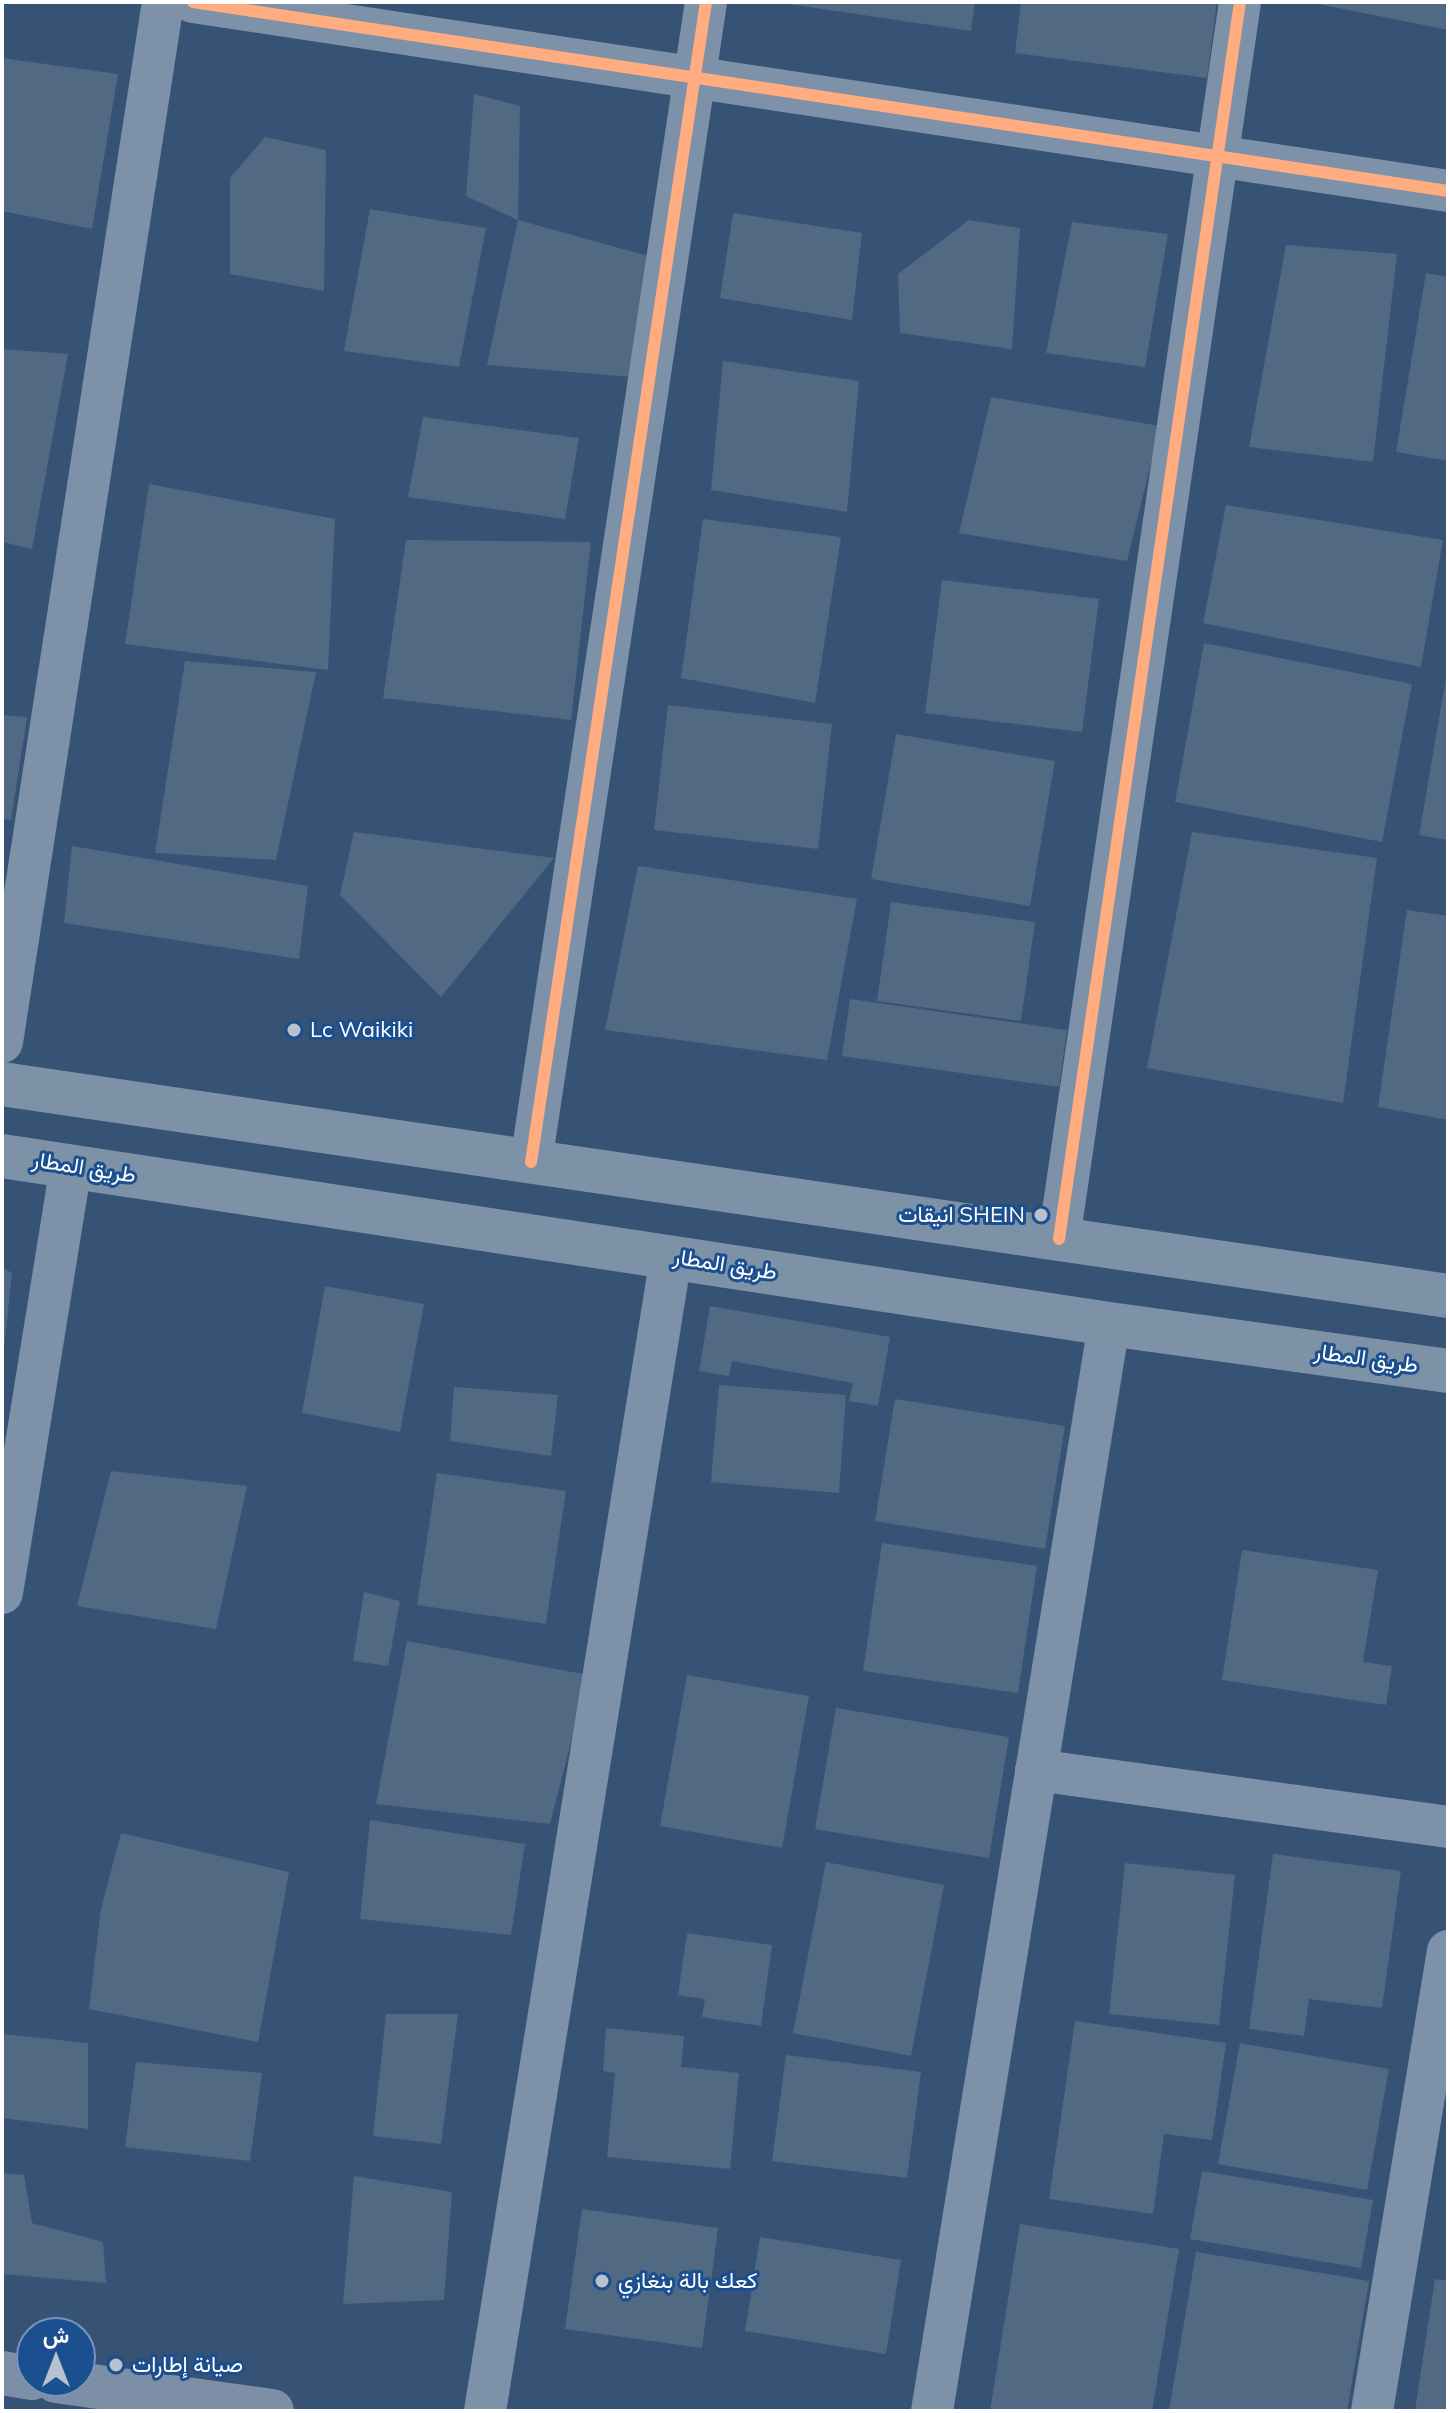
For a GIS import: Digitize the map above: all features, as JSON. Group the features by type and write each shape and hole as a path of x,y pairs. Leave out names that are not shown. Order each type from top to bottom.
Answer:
{"highway":[{"path":"2,1084 1448,1296"},
{"name":"طريق المطار","path":"2,1156 1109,1324 1448,1371"}],"main road":[{"path":"96,2387 272,2411"}],"street":[{"path":"2,1042 163,2"},
{"path":"193,2 1448,191"},
{"path":"531,1162 706,2"},
{"path":"1059,1239 1240,2"},
{"path":"2,1593 71,1166"},
{"path":"485,2411 671,1257"},
{"path":"932,2411 1109,1324"},
{"path":"1036,1770 1448,1827"},
{"path":"1372,2411 1448,1951"}],"building":[{"path":"775,2 975,2 971,31"},
{"path":"1021,2 1217,2 1207,78 1015,53"},
{"path":"1448,2 1448,30 1313,3"},
{"path":"2,58 118,74 92,229 2,211"},
{"path":"474,94 520,106 518,220 466,196"},
{"path":"265,137 326,150 324,291 230,274 230,178"},
{"path":"370,209 486,228 459,367 344,351"},
{"path":"733,213 862,233 852,320 720,298"},
{"path":"518,220 648,256 632,377 487,365"},
{"path":"969,220 1020,228 1012,349 900,333 898,274"},
{"path":"1072,222 1168,234 1145,367 1046,353"},
{"path":"1286,245 1397,254 1373,462 1249,447"},
{"path":"1426,273 1448,277 1448,461 1396,452"},
{"path":"2,349 68,354 32,549 2,542"},
{"path":"723,361 859,381 847,512 711,490"},
{"path":"991,397 1160,426 1127,561 959,533"},
{"path":"423,417 579,438 565,519 408,497"},
{"path":"149,484 335,519 328,670 125,644"},
{"path":"1226,505 1443,540 1421,667 1203,623"},
{"path":"703,519 841,537 815,703 681,678"},
{"path":"406,540 591,542 571,720 383,698"},
{"path":"942,580 1099,599 1082,732 925,713"},
{"path":"1204,643 1412,684 1382,842 1175,802"},
{"path":"185,661 316,672 276,860 155,853"},
{"path":"1448,678 1448,840 1419,835"},
{"path":"668,705 832,724 818,849 654,830"},
{"path":"2,715 27,717 11,820 2,819"},
{"path":"896,734 1055,761 1030,906 871,879"},
{"path":"354,832 554,858 441,997 340,895"},
{"path":"1192,832 1377,858 1343,1103 1147,1068"},
{"path":"72,846 308,886 299,959 64,923"},
{"path":"638,866 857,899 827,1060 605,1030"},
{"path":"891,902 1035,922 1021,1021 877,1001"},
{"path":"1407,910 1448,916 1448,1120 1378,1107"},
{"path":"850,999 1067,1030 1059,1087 842,1056"},
{"path":"2,1267 12,1273 4,1349 2,1349"},
{"path":"325,1286 424,1304 400,1432 302,1413"},
{"path":"710,1306 890,1337 878,1406 849,1401 853,1383 732,1361 729,1376 699,1371"},
{"path":"719,1385 846,1395 839,1493 711,1482"},
{"path":"454,1387 558,1395 551,1456 450,1441"},
{"path":"895,1399 1065,1426 1045,1549 875,1521"},
{"path":"111,1471 247,1486 216,1629 77,1606"},
{"path":"437,1473 566,1491 546,1624 417,1605"},
{"path":"882,1543 1037,1566 1018,1693 863,1671"},
{"path":"1242,1550 1378,1570 1363,1662 1392,1666 1386,1705 1222,1680"},
{"path":"364,1592 400,1601 388,1666 353,1661"},
{"path":"407,1641 588,1675 550,1824 376,1804"},
{"path":"687,1675 809,1696 782,1848 660,1826"},
{"path":"836,1708 1009,1737 989,1858 815,1829"},
{"path":"370,1820 525,1844 511,1935 360,1919"},
{"path":"121,1833 289,1872 258,2042 89,2009 101,1909"},
{"path":"1273,1854 1401,1871 1382,2008 1309,1999 1304,2036 1249,2029"},
{"path":"826,1862 944,1885 911,2056 793,2033"},
{"path":"1125,1863 1235,1875 1219,2025 1109,2014"},
{"path":"687,1933 772,1945 761,2026 702,2017 705,1999 678,1995"},
{"path":"386,2014 458,2014 441,2144 373,2136"},
{"path":"1075,2021 1226,2043 1212,2140 1164,2134 1153,2214 1049,2199"},
{"path":"606,2028 684,2036 681,2067 739,2073 730,2169 607,2157 615,2073 603,2071"},
{"path":"2,2034 88,2043 88,2129 2,2118"},
{"path":"1240,2043 1389,2069 1367,2190 1218,2164"},
{"path":"786,2055 921,2072 907,2178 772,2161"},
{"path":"136,2062 262,2073 250,2161 125,2147"},
{"path":"1202,2171 1373,2200 1361,2268 1190,2239"},
{"path":"2,2173 24,2175 32,2223 103,2242 106,2283 2,2274"},
{"path":"354,2176 452,2192 444,2300 343,2304"},
{"path":"582,2209 718,2228 702,2348 565,2329"},
{"path":"1020,2224 1179,2249 1152,2411 990,2411"},
{"path":"760,2237 901,2260 886,2354 745,2331"},
{"path":"1196,2252 1369,2281 1347,2411 1169,2411"},
{"path":"1435,2279 1448,2281 1448,2411 1421,2411 1415,2410"}],"cycle path":[{"path":"193,2 1448,191"},
{"path":"531,1162 706,2"},
{"path":"1059,1239 1240,2"}],"place":[{"name":"Lc Waikiki","path":"294,1030"},
{"name":"انيقات SHEIN","path":"1041,1215"},
{"name":"كعك بالة بنغازي","path":"602,2281"},
{"name":"صيانة إطارات","path":"116,2365"}]}
